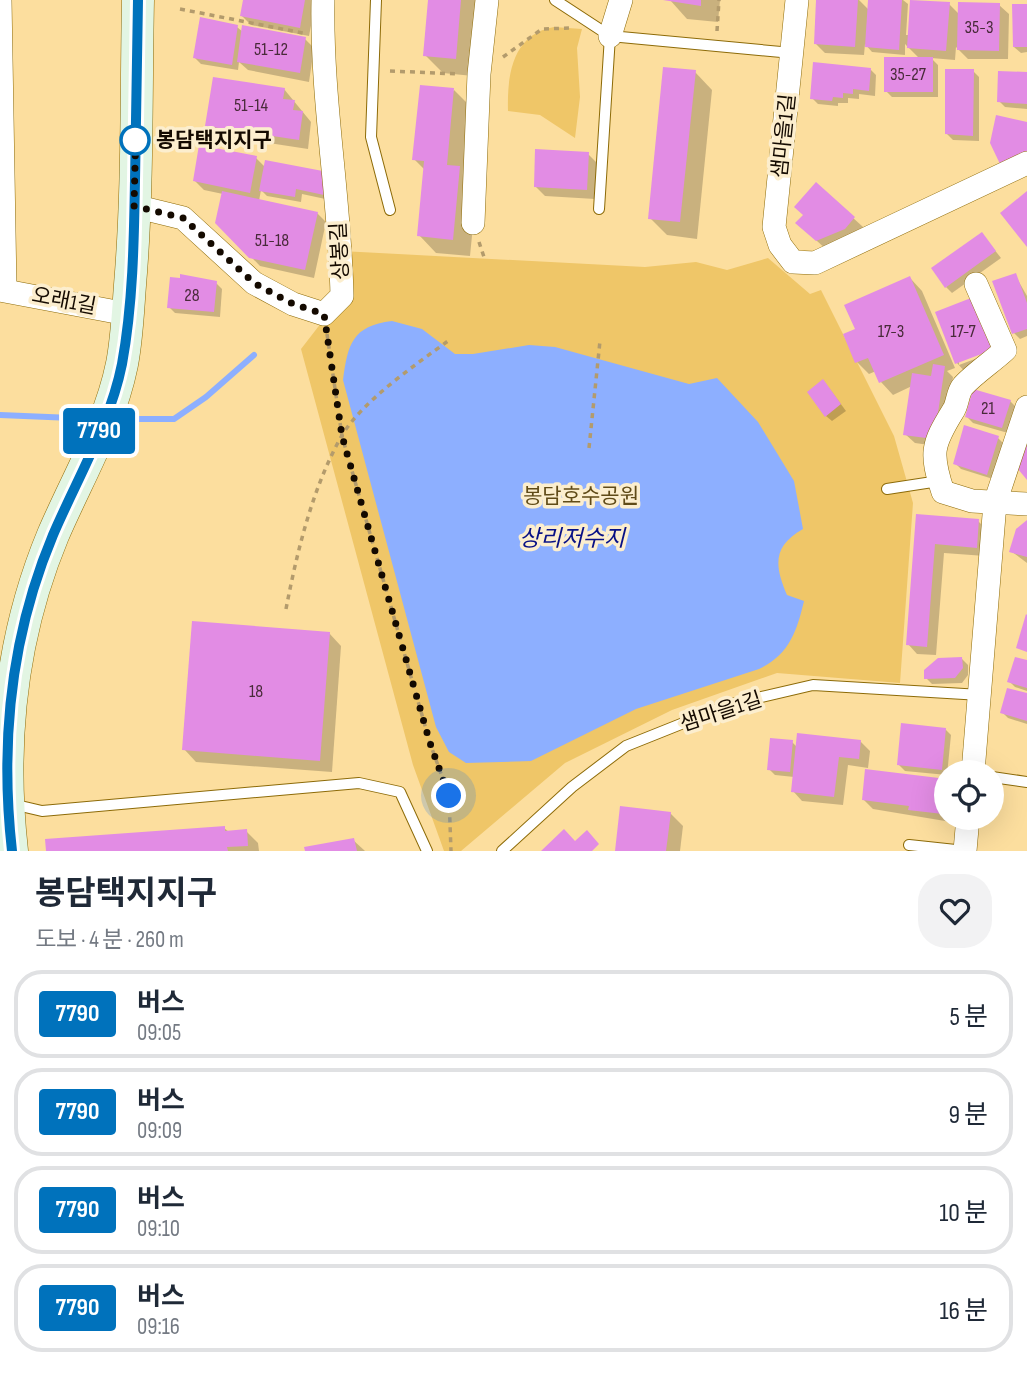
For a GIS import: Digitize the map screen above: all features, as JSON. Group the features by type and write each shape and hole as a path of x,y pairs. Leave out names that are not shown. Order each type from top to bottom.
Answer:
{"street":[{"path":"1,0 2,290"},
{"path":"12,851 3,801 9,700 28,609 52,536 111,405 122,364 134,206 138,0"},
{"name":"상봉길","path":"323,0 322,37 342,285 342,296 324,314"},
{"path":"473,223 479,74 487,0"},
{"path":"610,36 621,0"},
{"name":"샘마을1길","path":"797,0 774,227 780,245 793,262 815,263 1027,163"},
{"path":"134,206 183,218 254,283 293,304 324,314"},
{"path":"976,284 1005,350 961,387 954,410 945,420 933,445 934,468 943,492 995,503 1027,504"},
{"name":"오래1길","path":"2,290 127,314"},
{"path":"974,760 995,503 1027,407"},
{"path":"965,851 967,830"}],"lane":[{"path":"376,0 371,137 390,210"},
{"path":"555,0 610,36 792,52"},
{"path":"599,209 610,36"},
{"path":"887,489 939,481"},
{"name":"샘마을1길","path":"502,851 572,787 626,746 731,704 813,685 981,695"},
{"path":"1004,779 1027,782"},
{"path":"3,801 42,811 359,783 400,792 427,851"},
{"path":"909,845 965,851"}],"path":[{"path":"716,44 719,0"},
{"path":"180,9 322,37"},
{"path":"373,70 479,74 542,29 573,29"},
{"path":"324,314 342,436 430,743 449,796 451,851"},
{"path":"286,609 299,545 342,436 397,378 448,341"},
{"path":"589,448 600,341"}],"green space":[{"path":"554,27 582,29 577,48 580,97 575,138 540,115 508,111 511,71 521,47 540,31"},
{"name":"봉담호수공원","path":"341,251 645,267 696,262 727,270 768,258 810,294 821,290 894,436 913,503 900,683 777,673 672,710 565,763 461,851 444,851 413,765 301,349 342,296"}],"water":[{"name":"상리저수지","path":"392,321 422,329 455,354 473,354 529,345 555,347 689,384 717,378 758,422 794,481 803,529 793,535 781,549 778,565 787,595 804,601 795,632 785,649 759,669 636,709 531,761 466,763 449,752 436,727 343,380 347,356 354,339 368,327"}],"building":[{"path":"243,0 305,0 300,28 240,16"},
{"path":"428,0 461,0 456,59 423,56"},
{"path":"663,0 701,0 701,6"},
{"path":"816,0 858,0 855,47 814,44"},
{"path":"868,0 902,0 899,50 865,47"},
{"path":"910,0 950,2 946,51 907,48"},
{"path":"958,2 1000,3 999,51 957,50"},
{"path":"1012,4 1027,4 1027,47 1013,47"},
{"path":"200,17 238,25 232,65 193,58"},
{"path":"242,25 306,37 300,73 237,62"},
{"path":"884,57 933,57 933,92 884,92"},
{"path":"813,62 871,68 869,91 853,89 853,94 843,93 843,98 833,97 832,101 810,99"},
{"path":"663,67 696,70 680,222 648,219"},
{"path":"945,69 974,69 973,136 945,134"},
{"path":"998,71 1027,72 1027,104 997,102"},
{"path":"213,77 285,88 283,99 295,100 293,110 303,111 299,140 205,126"},
{"path":"420,85 454,88 447,165 460,166 453,240 417,236 424,161 412,160"},
{"path":"996,115 1027,122 1027,152 1000,164 990,143"},
{"path":"199,145 257,156 250,193 193,181"},
{"path":"535,149 589,152 587,190 534,187"},
{"path":"265,160 328,172 324,195 296,189 295,197 259,191"},
{"path":"816,182 855,217 845,229 816,241 795,223 803,215 794,207"},
{"path":"222,191 318,212 305,270 249,258 215,223"},
{"path":"1027,191 1027,247 1000,213"},
{"path":"982,232 996,251 945,288 931,268"},
{"path":"1016,273 1027,303 1027,329 1012,334 992,281"},
{"path":"180,274 217,281 214,312 167,308 170,277 180,278"},
{"path":"910,276 944,355 879,383 868,358 855,363 843,334 855,329 844,305"},
{"path":"971,298 992,350 955,364 935,312"},
{"path":"933,364 945,366 934,439 903,435 912,373 931,376"},
{"path":"823,379 841,404 825,417 807,392"},
{"path":"973,389 1011,400 1002,428 965,417"},
{"path":"964,425 999,436 987,475 953,464"},
{"path":"1027,440 1027,480 1018,469"},
{"path":"916,514 979,519 977,548 935,544 927,647 906,645"},
{"path":"1027,520 1027,557 1009,552 1016,529"},
{"path":"1027,615 1027,652 1016,648"},
{"path":"192,621 330,632 320,761 182,750"},
{"path":"962,657 963,668 955,678 924,679 924,670 938,658"},
{"path":"1015,657 1027,660 1027,688 1007,682"},
{"path":"1007,688 1027,693 1027,721 1000,713"},
{"path":"901,723 946,728 943,760 934,760 934,769 897,765"},
{"path":"797,733 861,740 859,759 839,757 834,797 791,792"},
{"path":"770,738 793,740 790,772 767,770"},
{"path":"865,769 934,777 934,813 908,810 909,806 862,800"},
{"path":"620,806 671,812 666,851 615,851"},
{"path":"225,826 225,831 247,829 248,846 227,847 228,851 46,851 45,839"},
{"path":"564,829 575,841 587,830 599,844 592,851 541,851"},
{"path":"354,838 357,851 305,851 304,847"}],"waterway":[{"path":"114,419 174,419 206,397 254,355"},
{"path":"0,415 96,419"}],"bus line":[{"name":"7790","path":"12,851 6,802 6,740 17,653 30,597 52,536 111,405 122,364 132,257 138,0"}],"place":[{"name":"봉담택지지구","path":"135,140"}],"route":[{"path":"135,140 136,129 134,206 183,218 254,283 293,304 324,314 342,436 430,743 449,796"}]}
